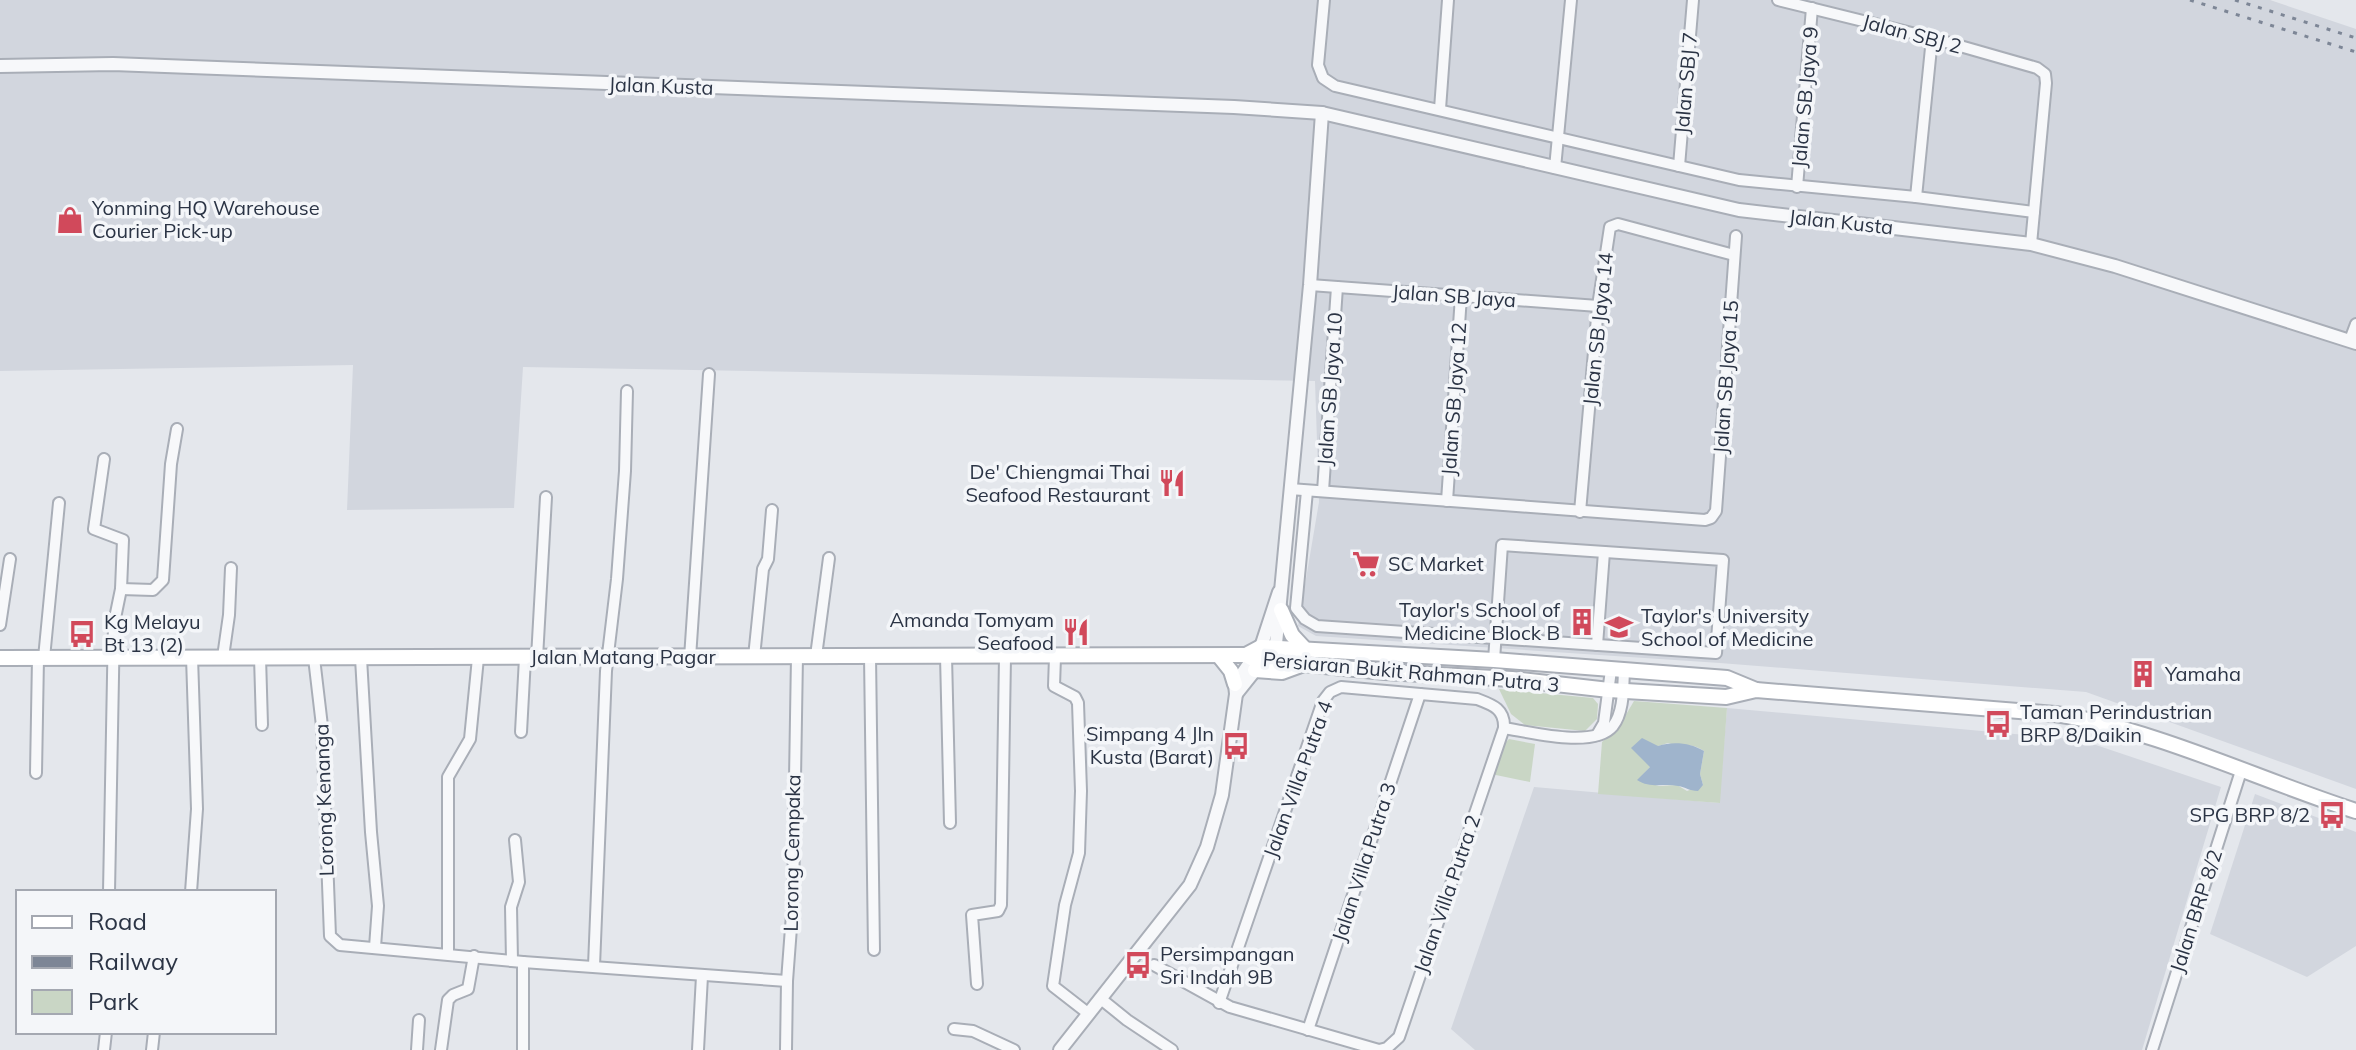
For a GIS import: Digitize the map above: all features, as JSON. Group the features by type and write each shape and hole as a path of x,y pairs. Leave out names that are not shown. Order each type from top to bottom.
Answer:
{"main road":[{"path":"1259,657 1282,672 1292,670 1305,656 1281,610"},
{"path":"1374,652 1390,665 1385,672"},
{"name":"Persiaran Bukit Rahman Putra 3","path":"1259,657 1374,652 1727,678 1756,690"},
{"path":"1219,656 1231,671 1236,689"},
{"name":"Persiaran Bukit Rahman Putra 3","path":"1305,656 1385,672 1726,697 1756,690 1997,708 2082,718 2134,733 2356,811"},
{"name":"Jalan Matang Pagar","path":"0,658 1259,657"}],"street":[{"path":"1324,0 1318,65 1323,78 1335,86 1739,180 2034,212 2031,244"},
{"path":"1440,109 1448,0"},
{"path":"1555,168 1571,0"},
{"name":"Jalan SBJ 7","path":"1679,166 1693,0"},
{"name":"Jalan SBJ 2","path":"1778,0 1932,38 2037,68 2045,74 2034,212"},
{"name":"Jalan SB Jaya 9","path":"1797,187 1812,8"},
{"path":"1916,197 1932,38"},
{"name":"Jalan Kusta","path":"0,66 113,64 1234,107 1322,113 1739,210 2031,244 2115,266 2353,342"},
{"path":"1060,1050 1190,885 1207,847 1222,795 1236,689 1259,657 1281,610 1280,590 1310,285 1322,113"},
{"name":"Jalan SB Jaya 14","path":"1580,512 1598,306 1609,230 1615,224 1734,255"},
{"name":"Jalan SB Jaya 15","path":"1580,512 1705,520 1716,511 1736,236"},
{"name":"Jalan SB Jaya","path":"1310,285 1598,306"},
{"name":"Jalan SB Jaya 10","path":"1323,491 1337,287"},
{"name":"Jalan SB Jaya 12","path":"1447,501 1461,296"},
{"path":"2353,342 2356,324"},
{"path":"690,658 709,374"},
{"path":"594,966 606,671 625,471 627,391"},
{"path":"121,589 153,590 163,580 171,464 177,429"},
{"path":"104,459 94,529 123,540 121,589 114,623 114,757 109,890"},
{"path":"1290,489 1580,512"},
{"path":"1307,491 1296,608 1305,619 1317,626 1496,638 1716,653 1723,560 1502,545 1496,638 1494,660"},
{"path":"521,732 546,497"},
{"path":"36,773 41,658 59,503"},
{"path":"754,657 772,510"},
{"path":"1287,523 1304,524"},
{"path":"1597,645 1604,552"},
{"path":"816,656 829,558"},
{"path":"0,625 10,559"},
{"path":"223,657 231,568"},
{"path":"1259,657 1280,590"},
{"name":"Lorong Cempaka","path":"786,1050 793,901 797,656"},
{"path":"870,656 874,950"},
{"path":"946,656 950,823"},
{"path":"191,890 197,809 192,657"},
{"path":"260,657 262,725"},
{"path":"977,984 972,915 998,911 1001,905 1005,657"},
{"path":"1055,657 1054,686 1075,697 1078,703 1081,791 1079,853 1065,905 1053,986 1089,1014"},
{"name":"Lorong Kenanga","path":"314,658 322,726 330,936 340,945 375,947"},
{"path":"361,658 378,906 375,947 787,981"},
{"path":"448,953 448,777 470,739 478,658"},
{"path":"1504,728 1579,738 1596,736 1613,726 1620,711 1616,690 1618,670"},
{"name":"Jalan Villa Putra 4","path":"1219,1003 1323,701 1330,692 1341,687 1477,699 1495,705 1505,718 1504,728"},
{"name":"Jalan Villa Putra 3","path":"1308,1030 1420,694"},
{"name":"Jalan Villa Putra 2","path":"1154,965 1219,1003 1379,1050 1387,1048 1399,1037 1504,728"},
{"name":"Jalan BRP 8/2","path":"2152,1050 2241,771"},
{"path":"515,840 519,882 511,907 523,1050"},
{"path":"441,1050 448,1000 468,989 474,956"},
{"path":"698,1050 702,976"},
{"path":"1101,999 1151,1045 1172,1050"},
{"path":"417,1050 419,1020"},
{"path":"954,1029 973,1031 1014,1050"}],"shaded area":[{"path":"0,0 2270,0 2356,29 2356,789 2086,692 1316,636 1298,626 1319,502 1315,381 523,367 514,508 347,510 353,365 0,371"},
{"path":"1727,708 2081,740 2221,787 2142,1050 1475,1050 1451,1029 1534,787 1719,803"},
{"path":"2255,794 2356,832 2356,946 2307,977 2210,934"}],"green space":[{"path":"1499,689 1593,698 1598,704 1597,719 1585,731 1525,725 1511,714"},
{"path":"1634,701 1727,708 1720,803 1598,794 1602,742 1621,723","holes":["1658,746 1694,746 1704,751 1700,774 1703,785 1687,791 1677,785 1659,786 1638,780 1650,767"]},
{"path":"1509,739 1535,744 1530,782 1491,774 1500,748"}],"water":[{"path":"1642,738 1658,746 1682,744 1704,751 1700,774 1703,785 1698,791 1637,780 1650,767 1631,748"}],"railway":[{"path":"2190,0 2356,52"},
{"path":"2235,0 2356,38"}],"place":[{"name":"Yonming HQ Warehouse Courier Pick-up","path":"70,220"},
{"name":"De' Chiengmai Thai Seafood Restaurant","path":"1172,483"},
{"name":"SC Market","path":"1366,564"},
{"name":"Taylor's School of Medicine Block B","path":"1582,622"},
{"name":"Taylor's University School of Medicine","path":"1619,627"},
{"name":"Amanda Tomyam Seafood","path":"1076,632"},
{"name":"Kg Melayu Bt 13 (2)","path":"82,634"},
{"name":"Yamaha","path":"2143,674"},
{"name":"Taman Perindustrian BRP 8/Daikin","path":"1998,724"},
{"name":"Simpang 4 Jln Kusta (Barat)","path":"1236,746"},
{"name":"SPG BRP 8/2","path":"2332,815"},
{"name":"Persimpangan Sri Indah 9B","path":"1138,965"}]}
